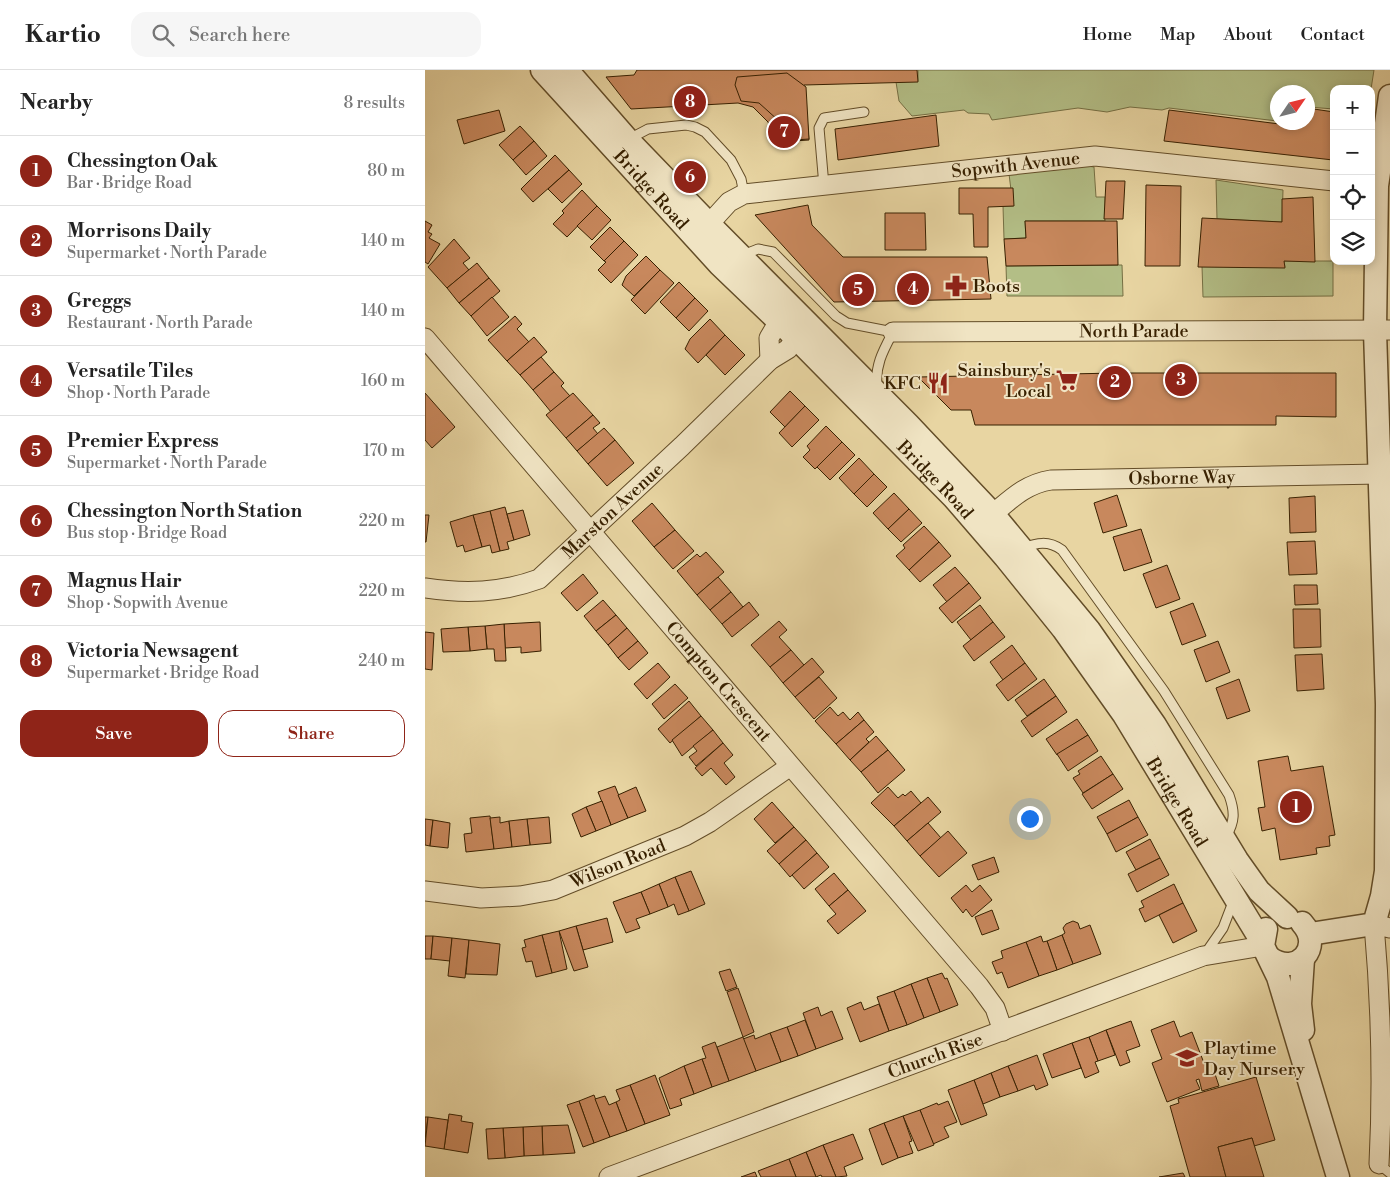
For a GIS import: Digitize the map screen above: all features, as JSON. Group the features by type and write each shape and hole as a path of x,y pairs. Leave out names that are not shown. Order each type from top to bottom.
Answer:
{"street":[{"name":"Bridge Road","path":"542,70 709,224 740,256 801,330 954,498 1005,557 1063,630 1124,715 1265,949 1278,977 1310,1088"},
{"name":"Bridge Road","path":"567,70 622,145 721,265 779,321 801,330 877,395 993,514 1089,630 1155,725 1259,891 1287,917"},
{"path":"1375,179 1390,96"},
{"name":"Sopwith Avenue","path":"709,224 729,202 744,194 825,187 1095,156 1330,181"},
{"path":"1375,203 1382,331 1380,474 1387,704 1386,839 1379,988 1381,1106 1385,1169"},
{"path":"770,360 769,338 779,321"},
{"name":"Marston Avenue","path":"425,588 484,593 521,586 539,579 770,360 788,349 801,330"},
{"name":"North Parade","path":"893,332 1382,331"},
{"name":"Compton Crescent","path":"425,338 789,767 979,986 995,1008 1003,1031"},
{"name":"Osborne Way","path":"993,514 1022,490 1037,482 1051,480 1380,474"},
{"name":"Wilson Road","path":"425,891 481,898 520,896 553,890 685,836 711,822 789,767"},
{"path":"1287,917 1299,920 1310,934 1308,952 1303,959 1295,964 1286,965 1278,964 1265,949 1269,924 1277,919 1287,917"},
{"path":"1310,934 1382,926"},
{"name":"Church Rise","path":"609,1177 1203,956 1265,949"},
{"path":"1303,959 1300,1004 1310,1088 1338,1177"}],"lane":[{"path":"825,187 819,128 824,118 864,112"},
{"path":"622,145 648,129 686,125 695,126 705,132 731,160 741,179 744,194"},
{"name":"North Parade","path":"740,256 758,250 773,252 836,316 847,323 893,332"},
{"path":"877,395 878,364 881,353 893,332"},
{"path":"1203,956 1223,928 1234,898"}],"green space":[{"path":"918,70 1374,70 1372,85 1330,85 1330,109 1315,108 1315,85 1270,85 1270,120 1169,108 1162,110 1130,107 1107,112 1078,108 992,120 989,114 968,113 964,110 912,116 899,101 896,82 918,81"},
{"path":"1081,165 1094,167 1096,197 1105,197 1105,221 1025,221 1026,238 1004,239 1003,206 1013,206 1009,174"},
{"path":"1216,180 1283,190 1282,222 1217,219"},
{"path":"1284,261 1330,261 1330,265 1333,265 1333,296 1203,297 1202,266 1285,267"},
{"path":"1122,265 1123,296 1007,296 1006,266"}],"building":[{"path":"637,70 917,70 918,82 804,85 809,140 777,142 768,122 753,107 738,103 631,109 606,77 634,75"},
{"path":"787,73 806,87 809,139 780,141 779,121 759,103 741,101 735,85 737,77"},
{"path":"1315,109 1330,111 1330,160 1164,141 1169,110 1270,123 1270,130 1315,130"},
{"path":"499,110 505,131 464,144 457,120"},
{"path":"936,115 939,146 838,160 835,129"},
{"path":"520,126 534,141 513,160 499,145"},
{"path":"534,141 547,156 526,175 513,160"},
{"path":"555,155 569,170 533,202 521,189"},
{"path":"569,170 582,184 562,203 548,189"},
{"path":"1106,181 1125,181 1123,219 1104,219"},
{"path":"1146,185 1181,186 1180,266 1145,266"},
{"path":"959,188 1013,188 1014,206 988,207 988,247 974,247 973,214 959,214"},
{"path":"582,190 597,206 567,237 553,224 564,213 562,211"},
{"path":"1313,197 1315,262 1284,261 1285,268 1198,267 1202,218 1282,222 1282,199"},
{"path":"808,205 812,225 843,257 987,257 991,299 834,302 755,215"},
{"path":"597,206 611,220 592,240 577,226"},
{"path":"885,213 925,213 926,250 885,250"},
{"path":"425,221 432,225 428,232 432,234 429,238 440,244 428,264 425,262"},
{"path":"1025,221 1117,221 1118,265 1006,266 1004,239 1026,238"},
{"path":"610,227 624,241 604,261 590,247"},
{"path":"454,239 470,258 463,263 469,270 447,288 428,267"},
{"path":"624,241 638,255 611,283 598,270 606,262 604,261"},
{"path":"646,256 660,270 634,296 622,285 626,276"},
{"path":"477,263 489,278 459,303 447,288"},
{"path":"660,270 674,283 645,314 631,300"},
{"path":"489,278 500,291 471,316 459,303"},
{"path":"679,282 695,298 676,318 660,302"},
{"path":"492,297 509,317 487,336 471,316"},
{"path":"695,298 708,311 689,331 676,318"},
{"path":"515,316 522,324 517,329 529,342 507,361 488,340"},
{"path":"710,319 725,335 698,363 685,349 690,339"},
{"path":"725,335 745,355 725,375 706,355"},
{"path":"534,337 547,352 520,375 507,361"},
{"path":"541,357 554,372 533,390 520,375"},
{"path":"554,372 564,383 561,386 570,396 551,412 533,390"},
{"path":"1117,373 1336,373 1336,417 1276,416 1276,425 975,425 971,410 951,410 918,377"},
{"path":"790,391 805,406 785,427 770,412"},
{"path":"425,393 455,427 432,448 425,440"},
{"path":"573,393 593,415 566,438 546,415"},
{"path":"805,406 819,420 792,447 779,433"},
{"path":"593,415 600,423 593,428 598,434 577,451 566,438"},
{"path":"826,426 842,442 815,469 803,457 810,450 807,446"},
{"path":"604,428 615,440 588,464 577,451"},
{"path":"615,440 634,463 607,486 588,464"},
{"path":"842,442 855,455 830,480 817,467"},
{"path":"859,458 874,474 854,494 839,478"},
{"path":"874,474 887,487 867,507 854,494"},
{"path":"894,493 909,509 888,529 873,513"},
{"path":"1117,495 1127,526 1103,533 1094,503"},
{"path":"1315,496 1316,532 1290,533 1289,498"},
{"path":"652,503 675,530 654,547 632,521"},
{"path":"505,507 514,540 507,542 509,549 500,551 490,511"},
{"path":"909,509 922,523 901,542 888,529"},
{"path":"523,510 530,535 514,540 507,514"},
{"path":"490,511 500,551 492,553 490,545 482,547 473,515"},
{"path":"425,515 429,515 426,542 425,542"},
{"path":"473,515 482,547 465,552 463,545 457,547 450,522"},
{"path":"924,526 939,542 909,570 896,556 905,548 903,545"},
{"path":"1141,529 1152,562 1124,571 1113,537"},
{"path":"675,530 694,551 673,569 654,547"},
{"path":"1315,541 1317,574 1289,575 1287,542"},
{"path":"939,542 951,556 920,582 909,570"},
{"path":"706,552 724,572 697,595 677,571 697,554 700,557"},
{"path":"1167,565 1180,599 1156,608 1143,574"},
{"path":"955,567 969,583 947,602 933,585"},
{"path":"583,574 598,593 577,611 561,593"},
{"path":"718,577 731,592 710,610 697,595"},
{"path":"969,583 981,598 952,623 939,608"},
{"path":"1294,585 1317,585 1318,604 1295,605"},
{"path":"731,592 743,607 722,624 710,610"},
{"path":"603,600 616,615 596,631 584,616"},
{"path":"749,602 759,615 732,637 722,624"},
{"path":"1193,603 1206,636 1182,645 1170,612"},
{"path":"980,605 993,622 971,640 957,622"},
{"path":"1293,609 1320,609 1321,647 1294,648"},
{"path":"616,615 627,628 608,645 596,631"},
{"path":"779,621 787,630 779,637 791,650 770,667 751,645"},
{"path":"540,622 541,651 521,653 521,647 505,648 504,624"},
{"path":"993,622 1005,637 974,661 963,646"},
{"path":"504,624 506,661 495,661 494,649 487,649 485,626"},
{"path":"485,626 487,649 470,651 468,627"},
{"path":"468,627 470,651 443,652 441,629"},
{"path":"627,628 638,641 618,658 608,645"},
{"path":"425,632 434,633 432,670 425,669"},
{"path":"638,641 648,653 629,670 618,658"},
{"path":"1218,641 1230,672 1206,682 1194,650"},
{"path":"1012,645 1025,663 1003,680 990,662"},
{"path":"791,650 804,665 783,683 770,667"},
{"path":"1322,654 1324,689 1297,691 1295,655"},
{"path":"812,658 824,672 795,697 783,683"},
{"path":"658,663 670,677 647,699 634,684"},
{"path":"1025,663 1037,679 1008,701 996,685"},
{"path":"819,677 837,698 814,719 795,697"},
{"path":"1044,679 1056,696 1027,716 1015,700"},
{"path":"1239,679 1250,711 1227,719 1216,688"},
{"path":"675,684 688,698 664,719 652,704"},
{"path":"1056,696 1067,712 1032,737 1021,721"},
{"path":"689,701 701,716 670,743 658,729"},
{"path":"830,707 838,716 843,712 850,720 858,712 864,720 836,744 815,721"},
{"path":"701,716 713,730 682,756 672,740"},
{"path":"1077,719 1088,735 1057,755 1046,739"},
{"path":"864,720 874,732 866,739 869,742 850,760 836,744"},
{"path":"713,730 723,743 696,766 689,757 697,751 693,746"},
{"path":"1088,735 1098,751 1068,771 1057,754"},
{"path":"876,736 888,750 861,772 850,760"},
{"path":"723,743 733,755 724,763 735,777 726,785 711,768 702,776 695,768"},
{"path":"888,750 905,770 878,793 861,772"},
{"path":"1101,756 1113,774 1083,793 1073,778 1080,774 1078,771"},
{"path":"1288,756 1291,771 1323,766 1335,835 1329,836 1330,846 1316,848 1317,854 1280,860 1275,828 1262,831 1258,808 1265,807 1258,761"},
{"path":"1113,774 1123,789 1092,809 1082,794"},
{"path":"615,786 628,818 611,825 598,792"},
{"path":"636,787 646,811 628,818 618,795"},
{"path":"888,787 898,798 903,794 905,796 911,791 921,803 894,826 871,803"},
{"path":"928,797 941,812 907,841 894,826"},
{"path":"1129,800 1138,817 1107,834 1097,817"},
{"path":"602,801 611,825 596,831 586,807"},
{"path":"772,802 794,827 775,843 754,819"},
{"path":"586,807 596,831 581,837 572,814"},
{"path":"490,816 494,849 466,852 464,834 472,833 470,818"},
{"path":"500,817 500,823 509,821 512,847 494,849 490,818"},
{"path":"549,817 551,843 530,845 527,819"},
{"path":"1138,817 1148,835 1116,852 1107,834"},
{"path":"425,819 433,820 430,846 425,845"},
{"path":"527,819 530,845 512,847 509,821"},
{"path":"433,820 450,823 448,848 430,846"},
{"path":"928,823 941,838 920,856 907,841"},
{"path":"794,827 806,840 779,864 767,851"},
{"path":"948,831 967,853 939,877 920,856"},
{"path":"1150,839 1160,858 1136,870 1126,852"},
{"path":"806,840 817,853 790,877 779,864"},
{"path":"817,853 829,867 804,889 792,875"},
{"path":"994,857 999,872 978,880 972,865"},
{"path":"1160,858 1169,875 1137,892 1128,874"},
{"path":"691,871 705,904 689,911 675,877"},
{"path":"834,873 848,890 829,906 815,889"},
{"path":"675,877 689,911 678,915 674,904 668,907 659,884"},
{"path":"659,884 668,907 650,914 641,892"},
{"path":"1174,884 1183,903 1145,922 1139,909 1144,907 1141,901"},
{"path":"966,885 972,892 980,885 992,900 972,917 966,909 963,913 951,898"},
{"path":"848,890 866,911 838,934 827,921 836,914 829,906"},
{"path":"641,892 650,914 636,919 640,928 626,933 613,902"},
{"path":"1183,903 1197,931 1173,943 1159,915"},
{"path":"992,910 999,929 982,935 975,917"},
{"path":"607,918 613,942 583,950 576,926"},
{"path":"1073,921 1078,923 1080,929 1090,925 1101,954 1073,964 1062,935 1065,933 1063,928 1066,924"},
{"path":"576,926 588,967 574,971 559,931"},
{"path":"559,931 567,969 552,973 542,935"},
{"path":"542,935 552,973 536,977 532,961 526,962 522,948 526,947 524,940"},
{"path":"1062,935 1073,964 1057,970 1047,941"},
{"path":"425,936 433,936 431,959 425,959"},
{"path":"433,936 452,938 450,961 431,959"},
{"path":"1041,936 1043,942 1047,941 1057,970 1039,976 1026,942"},
{"path":"452,938 469,940 465,978 448,976"},
{"path":"469,940 500,944 497,975 466,974"},
{"path":"1026,942 1039,976 1008,988 1002,972 997,974 992,962 1003,958 1001,951"},
{"path":"730,969 737,987 726,991 719,972"},
{"path":"942,973 945,979 947,978 958,1005 940,1012 927,978"},
{"path":"927,978 940,1012 924,1018 911,984"},
{"path":"911,984 924,1018 907,1025 894,991"},
{"path":"738,988 754,1032 743,1037 727,992"},
{"path":"894,991 907,1025 889,1031 877,997"},
{"path":"861,1002 864,1010 879,1004 889,1031 860,1042 847,1008"},
{"path":"818,1007 821,1016 832,1011 843,1039 816,1049 803,1013"},
{"path":"805,1020 816,1049 798,1056 787,1027"},
{"path":"1131,1021 1140,1046 1126,1051 1130,1062 1120,1066 1106,1030"},
{"path":"1174,1021 1180,1037 1192,1032 1209,1076 1215,1074 1219,1086 1202,1091 1199,1079 1196,1080 1200,1089 1167,1102 1152,1063 1162,1059 1151,1030"},
{"path":"787,1027 798,1056 781,1062 770,1033"},
{"path":"1106,1030 1115,1055 1098,1061 1089,1037"},
{"path":"770,1033 781,1062 756,1071 743,1039 754,1035 755,1039"},
{"path":"743,1037 756,1071 729,1081 717,1047"},
{"path":"1089,1037 1098,1061 1095,1062 1099,1072 1085,1078 1072,1043"},
{"path":"715,1042 729,1081 712,1087 702,1059 706,1058 702,1047"},
{"path":"1072,1043 1081,1068 1052,1078 1043,1054"},
{"path":"1037,1055 1048,1085 1036,1090 1034,1085 1018,1091 1008,1066"},
{"path":"702,1059 712,1087 694,1094 684,1066"},
{"path":"684,1066 694,1094 680,1099 682,1105 670,1109 659,1078"},
{"path":"1008,1066 1018,1091 1000,1097 991,1073"},
{"path":"991,1073 1000,1097 983,1104 974,1080"},
{"path":"655,1075 670,1115 645,1124 630,1085"},
{"path":"1256,1077 1275,1140 1254,1146 1252,1138 1218,1147 1226,1177 1190,1177 1170,1106 1179,1103 1178,1099"},
{"path":"974,1080 987,1115 961,1125 948,1090"},
{"path":"630,1085 645,1124 627,1131 616,1102 620,1100 616,1090"},
{"path":"594,1095 610,1137 594,1143 579,1101"},
{"path":"605,1096 609,1105 616,1102 627,1131 610,1137 595,1099"},
{"path":"579,1101 594,1143 583,1147 567,1105"},
{"path":"948,1101 957,1122 944,1127 949,1137 933,1144 920,1110"},
{"path":"920,1110 934,1145 918,1151 903,1116"},
{"path":"449,1114 462,1116 461,1121 473,1123 468,1153 444,1149"},
{"path":"903,1116 912,1141 909,1142 913,1153 898,1158 884,1123"},
{"path":"425,1117 428,1117 425,1140"},
{"path":"428,1117 448,1120 444,1149 425,1146"},
{"path":"884,1123 898,1158 882,1165 869,1129"},
{"path":"568,1125 575,1153 543,1155 542,1126"},
{"path":"542,1126 543,1155 524,1156 523,1127"},
{"path":"523,1127 524,1156 505,1158 503,1128"},
{"path":"503,1128 505,1158 488,1159 486,1129"},
{"path":"853,1134 863,1159 844,1167 847,1176 836,1177 823,1145"},
{"path":"1252,1138 1264,1177 1226,1177 1218,1147"},
{"path":"823,1145 836,1177 822,1177 821,1175 816,1177 806,1152"},
{"path":"806,1152 816,1177 796,1177 789,1159"},
{"path":"789,1159 796,1177 761,1177 758,1171"},
{"path":"755,1172 757,1177 741,1177"},
{"path":"1183,1173 1185,1177 1159,1177"}],"place":[{"name":"Victoria Newsagent","path":"690,102"},
{"name":"Magnus Hair","path":"784,132"},
{"name":"Chessington North Station","path":"690,177"},
{"name":"Boots","path":"956,286"},
{"name":"Versatile Tiles","path":"913,289"},
{"name":"Premier Express","path":"858,290"},
{"name":"Sainsbury's Local","path":"1067,380"},
{"name":"Greggs","path":"1181,380"},
{"name":"Morrisons Daily","path":"1115,382"},
{"name":"KFC","path":"938,383"},
{"name":"Chessington Oak","path":"1296,807"},
{"name":"Playtime Day Nursery","path":"1187,1058"}]}
